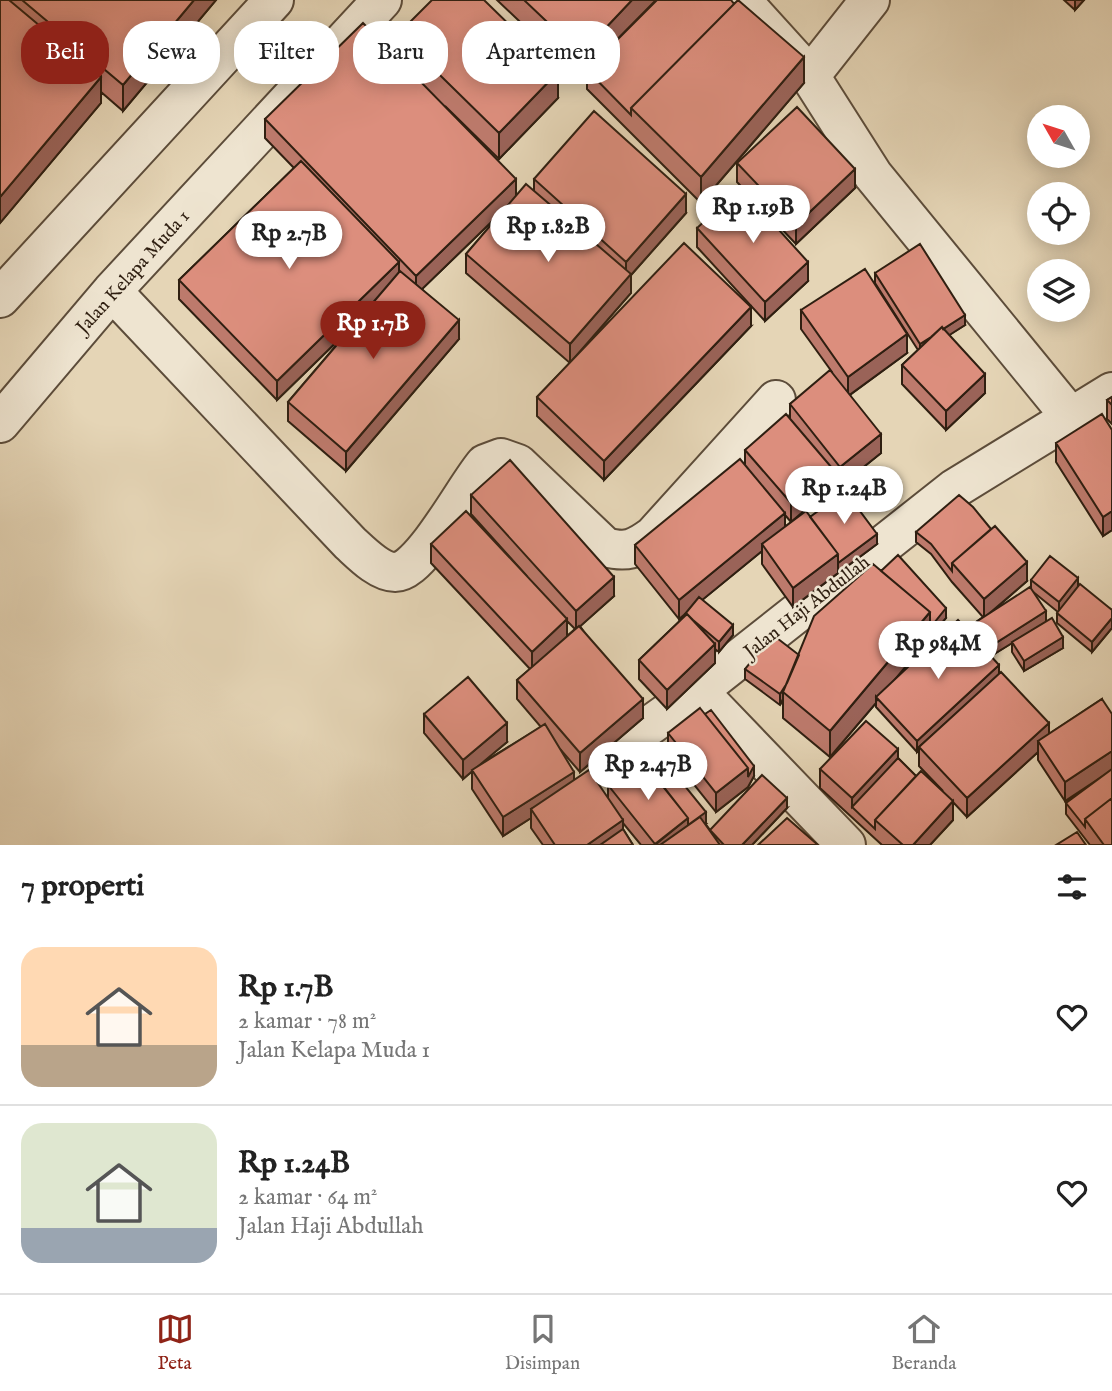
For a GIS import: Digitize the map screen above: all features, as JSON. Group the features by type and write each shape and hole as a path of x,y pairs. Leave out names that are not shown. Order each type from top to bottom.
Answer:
{"street":[{"path":"0,298 274,0"},
{"name":"Jalan Kelapa Muda 1","path":"0,423 112,291 382,0"},
{"path":"741,0 810,76 873,175 1070,416"},
{"path":"810,76 870,0"},
{"path":"112,291 350,543 381,567 396,573 408,568 422,555 485,464 501,458 518,464 605,547 621,552 634,550 653,536 776,400"},
{"name":"Jalan Haji Abdullah","path":"607,757 698,691 954,489 1112,392"},
{"path":"698,691 846,845"}],"building":[{"path":"0,0 9,0 34,21 21,21 21,84 95,84 0,197"},
{"path":"22,0 194,0 176,21 123,21 123,85 109,73 109,21 47,21"},
{"path":"432,0 484,0 506,21 462,21 462,84 546,84 499,133 448,83 448,21 411,21"},
{"path":"524,0 632,0 612,21 546,21"},
{"path":"657,0 731,0 734,4 631,108 631,115 601,84 620,84 620,37"},
{"path":"738,0 804,57 701,177 631,108"},
{"path":"353,33 353,84 423,84 516,179 416,276 265,119 301,84 339,84 339,47"},
{"path":"797,107 855,169 796,225 737,163"},
{"path":"594,111 686,194 626,262 534,179"},
{"path":"301,161 399,262 277,381 179,280"},
{"path":"526,184 631,274 570,344 466,254"},
{"path":"741,188 808,262 765,302 697,228"},
{"path":"684,243 751,307 604,461 537,397"},
{"path":"920,244 965,315 943,329 942,327 920,344 875,273"},
{"path":"865,269 907,334 848,377 801,310"},
{"path":"400,271 459,320 346,452 288,402"},
{"path":"942,327 985,374 946,411 902,365"},
{"path":"830,370 881,434 840,467 790,404"},
{"path":"786,414 832,468 791,503 745,450"},
{"path":"1102,414 1112,430 1112,511 1103,517 1056,443"},
{"path":"740,459 785,513 679,600 635,545"},
{"path":"510,460 614,577 576,611 471,495"},
{"path":"845,491 877,534 838,563 838,554 810,517"},
{"path":"959,495 991,529 952,563 952,571 931,544 916,532"},
{"path":"466,511 567,619 532,652 431,544"},
{"path":"806,511 838,554 793,588 762,544"},
{"path":"995,526 1027,562 984,599 952,563"},
{"path":"898,555 946,608 930,628 930,612 881,571"},
{"path":"1050,556 1078,578 1059,602 1031,580"},
{"path":"873,564 930,612 830,731 783,692 814,616"},
{"path":"1080,584 1112,610 1112,618 1092,642 1057,613"},
{"path":"1030,587 1046,611 991,646 976,622"},
{"path":"699,597 733,625 719,642 685,614"},
{"path":"687,614 715,644 667,690 639,660"},
{"path":"1052,618 1063,637 1024,661 1012,642"},
{"path":"958,620 999,665 917,741 876,697"},
{"path":"579,626 643,699 580,753 517,680"},
{"path":"773,635 799,655 780,694 745,669"},
{"path":"1001,672 1049,723 967,798 919,747"},
{"path":"468,677 507,723 463,760 424,714"},
{"path":"1102,699 1112,714 1112,751 1065,782 1038,741"},
{"path":"700,708 748,768 716,793 668,733"},
{"path":"711,710 754,766 748,777 748,768 705,714"},
{"path":"866,721 898,749 852,798 820,769"},
{"path":"545,724 574,772 503,817 472,770"},
{"path":"659,754 706,812 688,825 688,818 646,764"},
{"path":"898,758 916,776 875,820 875,829 852,807"},
{"path":"641,759 688,818 655,844 608,785"},
{"path":"1112,769 1112,798 1085,819 1085,827 1066,803"},
{"path":"589,770 623,820 587,845 555,845 531,809"},
{"path":"921,771 953,801 913,845 903,845 875,820"},
{"path":"762,775 787,798 742,845 724,845 710,830"},
{"path":"1112,798 1112,845 1104,845 1085,819"},
{"path":"700,817 720,845 660,845"},
{"path":"787,818 818,845 758,845"},
{"path":"623,829 633,845 600,845"},
{"path":"1077,832 1086,845 1056,845"}]}
